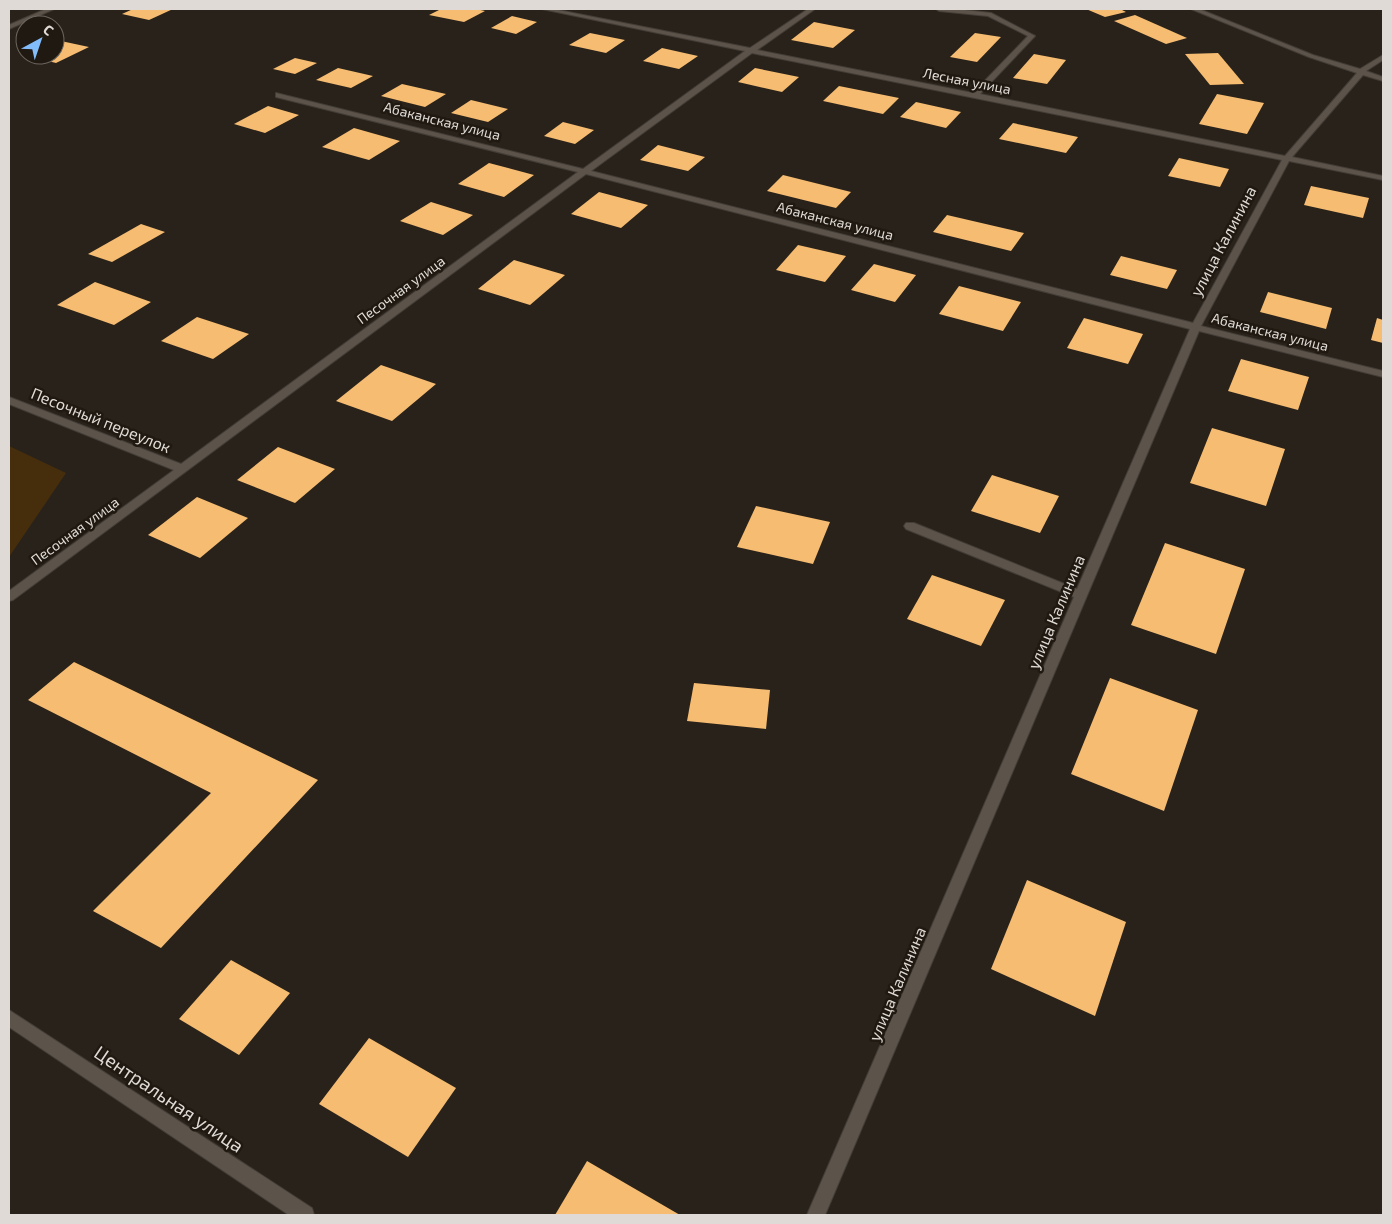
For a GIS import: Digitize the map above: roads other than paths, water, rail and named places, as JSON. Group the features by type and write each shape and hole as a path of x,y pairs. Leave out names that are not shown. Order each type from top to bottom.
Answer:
{"street":[{"path":"9,27 51,9"},
{"name":"Лесная улица","path":"545,9 1383,178"},
{"name":"Песочная улица","path":"9,596 585,170 751,50 812,9"},
{"path":"939,9 989,14 1032,36 974,96"},
{"path":"1194,9 1311,56 1383,79"},
{"name":"улица Калинина","path":"816,1215 1195,328 1286,159 1362,71 1383,57"},
{"name":"Абаканская улица","path":"279,94 585,170 1195,328 1383,374"},
{"name":"Песочный переулок","path":"9,400 182,469"},
{"path":"910,526 1080,595"},
{"name":"Центральная улица","path":"9,1018 305,1215"}]}
